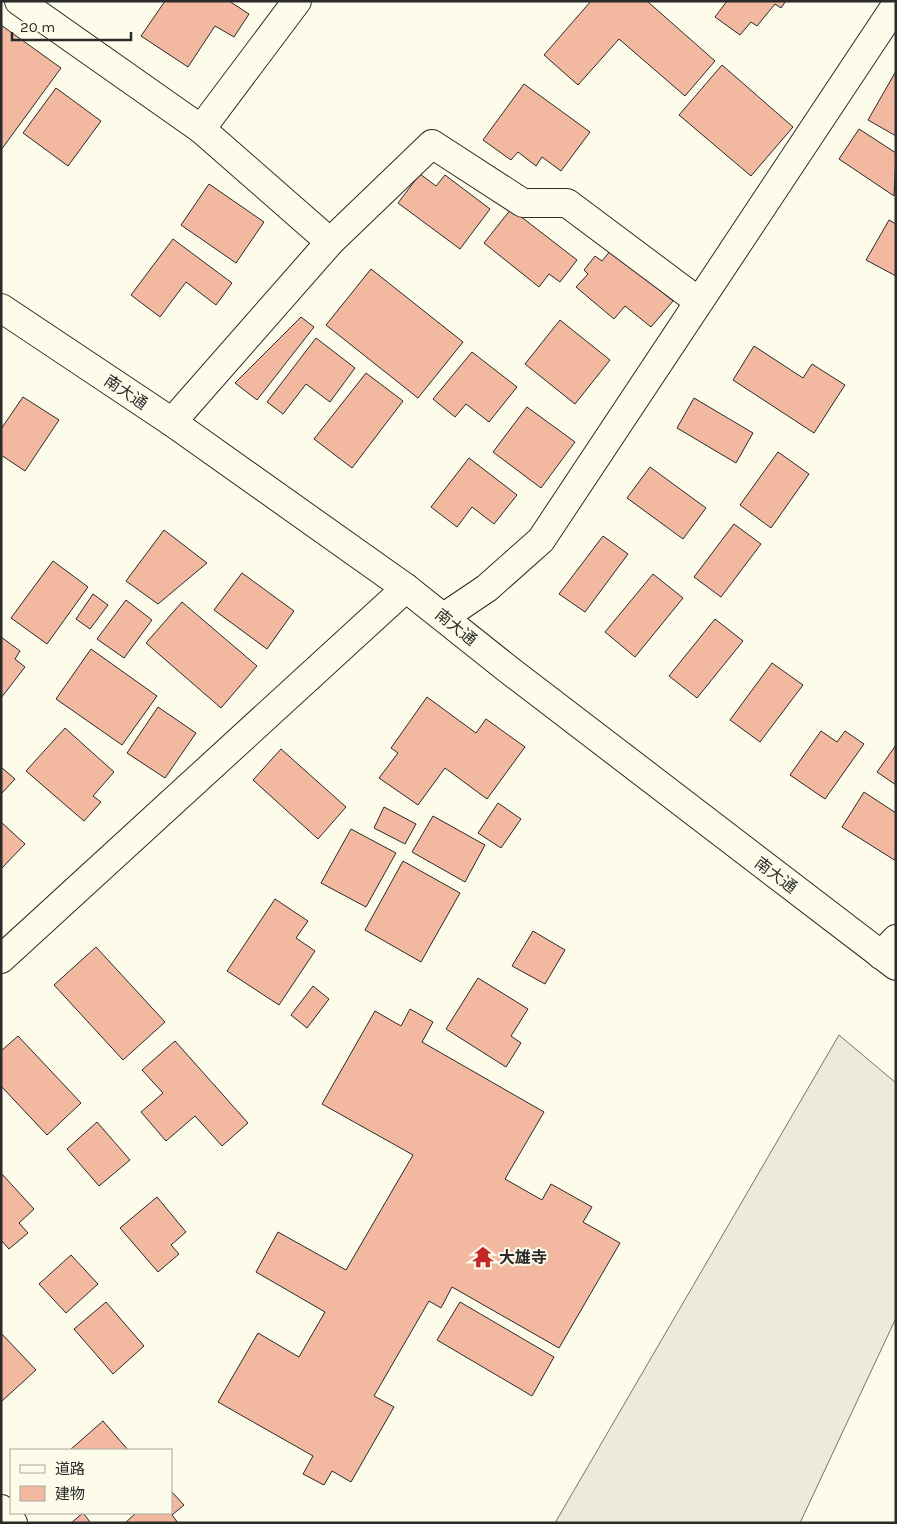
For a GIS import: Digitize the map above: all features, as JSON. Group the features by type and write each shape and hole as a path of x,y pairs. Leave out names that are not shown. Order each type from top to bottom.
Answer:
{"street":[{"path":"19,1 201,129 330,242"},
{"path":"201,129 296,1"},
{"path":"444,617 487,588 541,540 896,5"},
{"path":"172,422 330,242 432,144 523,203 567,203 698,301"},
{"name":"南大通","path":"1,308 172,422 406,588 509,670 891,953"},
{"path":"1,959 406,588"},
{"path":"1,1509 13,1523"}],"shaded area":[{"path":"839,1035 896,1083 896,1318 800,1523 555,1523"}],"building":[{"path":"165,1 229,1 249,14 234,37 215,26 188,67 141,36"},
{"path":"591,1 647,1 715,61 685,96 619,39 578,85 544,55"},
{"path":"727,1 786,1 781,8 775,4 757,26 751,22 740,35 715,17"},
{"path":"1,25 61,68 1,150"},
{"path":"722,65 793,127 751,176 679,115"},
{"path":"896,71 896,136 868,120"},
{"path":"524,84 590,132 561,171 542,157 536,166 518,152 511,160 483,140"},
{"path":"56,88 101,121 68,166 23,133"},
{"path":"859,129 896,153 894,196 839,159"},
{"path":"420,174 436,186 445,175 490,209 460,249 398,203"},
{"path":"209,184 264,222 236,263 181,225"},
{"path":"511,209 577,260 560,282 549,274 539,287 484,243"},
{"path":"889,220 896,224 896,276 866,260"},
{"path":"173,239 232,283 216,305 186,282 160,317 131,295"},
{"path":"611,250 673,301 651,327 625,306 614,319 576,287 588,274 584,270 595,256 602,261"},
{"path":"371,269 463,342 418,398 326,325"},
{"path":"301,317 314,327 257,400 235,383"},
{"path":"560,320 610,360 575,404 525,364"},
{"path":"316,338 355,368 330,402 306,384 283,414 267,402"},
{"path":"754,346 803,378 812,364 845,385 814,433 733,380"},
{"path":"472,352 517,387 489,422 466,404 455,417 433,399"},
{"path":"366,373 403,401 352,468 314,439"},
{"path":"23,397 59,420 25,471 1,455 1,429"},
{"path":"694,398 753,433 736,463 677,428"},
{"path":"527,407 575,442 541,488 493,452"},
{"path":"778,452 809,474 771,528 740,505"},
{"path":"469,458 517,495 494,524 472,507 457,527 431,507"},
{"path":"650,467 706,508 683,539 627,498"},
{"path":"734,524 761,544 721,597 694,577"},
{"path":"164,530 207,563 158,604 126,581"},
{"path":"603,536 628,554 585,612 559,594"},
{"path":"53,561 88,587 47,644 11,618"},
{"path":"242,573 294,611 267,649 214,610"},
{"path":"653,574 683,598 635,657 605,632"},
{"path":"93,594 108,605 90,629 76,619"},
{"path":"126,600 152,620 124,658 97,639"},
{"path":"182,602 257,666 221,708 146,643"},
{"path":"715,619 743,641 697,698 669,676"},
{"path":"1,637 20,651 15,659 25,667 1,698"},
{"path":"91,649 157,696 122,745 56,699"},
{"path":"772,663 803,685 760,742 730,720"},
{"path":"427,697 476,733 486,719 525,747 487,799 445,768 418,805 379,778 398,753 391,748"},
{"path":"158,707 196,733 165,778 127,753"},
{"path":"65,728 114,772 93,796 101,802 84,821 26,771"},
{"path":"821,731 837,742 845,731 864,744 825,799 790,775"},
{"path":"896,745 896,785 877,772"},
{"path":"281,749 346,807 318,839 253,780"},
{"path":"1,767 15,779 1,794"},
{"path":"864,792 896,813 896,861 842,827"},
{"path":"498,803 521,819 501,848 478,833"},
{"path":"384,807 416,824 405,844 374,828"},
{"path":"433,816 485,845 465,882 412,852"},
{"path":"1,822 25,844 1,869"},
{"path":"351,829 396,853 366,907 321,883"},
{"path":"403,861 460,893 421,962 365,930"},
{"path":"275,899 308,921 296,938 315,951 279,1005 227,971"},
{"path":"533,931 565,950 545,984 512,966"},
{"path":"96,947 165,1022 123,1060 54,985"},
{"path":"478,978 528,1009 511,1036 521,1043 506,1067 446,1029"},
{"path":"313,986 329,999 307,1028 291,1015"},
{"name":"大雄寺","path":"410,1009 433,1022 422,1042 544,1112 505,1179 542,1200 551,1184 592,1207 583,1222 620,1243 559,1348 452,1287 441,1308 429,1301 374,1396 394,1407 351,1482 332,1471 324,1485 303,1474 313,1456 218,1402 258,1333 299,1357 325,1312 256,1272 278,1232 346,1270 413,1155 322,1104 375,1011 401,1026"},
{"path":"18,1036 81,1103 47,1135 1,1086 1,1051"},
{"path":"175,1041 248,1123 222,1146 195,1116 166,1141 141,1112 163,1093 142,1070"},
{"path":"97,1122 130,1160 99,1186 67,1149"},
{"path":"1,1173 34,1209 19,1223 28,1233 9,1249 1,1240"},
{"path":"157,1197 186,1232 171,1245 179,1254 158,1272 120,1228"},
{"path":"71,1255 98,1284 66,1313 39,1284"},
{"path":"106,1302 144,1346 113,1374 74,1329"},
{"path":"460,1302 554,1357 532,1396 437,1340"},
{"path":"1,1333 36,1370 2,1401 1,1400"},
{"path":"103,1421 127,1449 71,1449"},
{"path":"172,1492 184,1505 172,1515 178,1523 125,1523 135,1514 172,1514"},
{"path":"84,1514 91,1523 71,1523"}],"place":[{"name":"大雄寺","path":"483,1257"}]}
